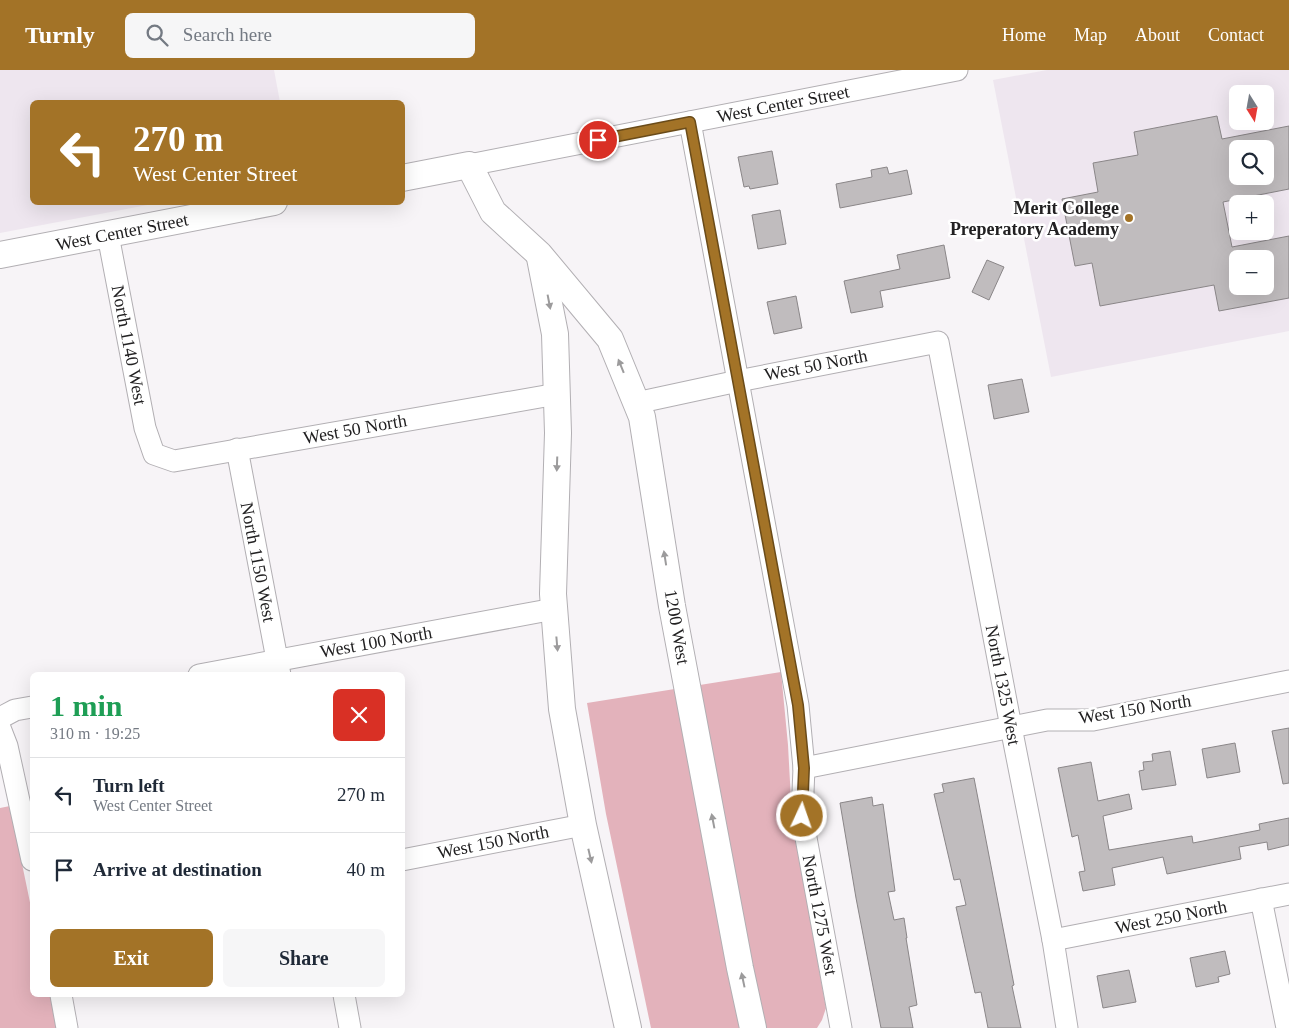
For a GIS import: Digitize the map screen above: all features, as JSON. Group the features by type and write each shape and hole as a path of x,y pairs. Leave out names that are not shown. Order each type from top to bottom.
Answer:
{"street":[{"name":"West Center Street","path":"405,177 957,70"},
{"name":"North 1275 West","path":"690,122 798,705 804,768 802,816 841,1028"},
{"name":"1200 West","path":"469,165 493,212 539,254 610,340 642,417 672,606 753,1028"},
{"name":"West Center Street","path":"0,256 258,205"},
{"name":"North 1140 West","path":"108,234 145,428 154,454"},
{"path":"539,254 555,334 558,433 553,594 562,708 582,825 628,1028"},
{"name":"West 50 North","path":"636,403 938,342"},
{"name":"North 1325 West","path":"938,342 1053,940 1067,1028"},
{"name":"West 50 North","path":"154,454 174,461 557,394"},
{"name":"North 1150 West","path":"237,449 278,668"},
{"name":"West 100 North","path":"233,672 278,668 554,609"},
{"name":"West 150 North","path":"804,768 1047,720 1093,720 1289,681"},
{"path":"0,718 15,710 30,707"},
{"path":"0,728 7,746 8,790 30,854"},
{"name":"West 150 North","path":"405,859 582,825"},
{"name":"West 250 North","path":"1053,940 1289,894"},
{"path":"1261,899 1287,1028"},
{"path":"61,997 67,1028"},
{"path":"344,997 350,1028"}],"shaded area":[{"path":"0,70 274,70 280,100 30,100 30,205 147,205 0,233"},
{"name":"Merit College Preperatory Academy","path":"1047,70 1289,70 1289,331 1051,377 993,80"},
{"path":"781,672 788,745 792,819 826,1008 822,1020 817,1028 651,1028 606,814 587,703"},
{"path":"10,806 30,902 30,997 50,997 57,1028 0,1028 0,808"}],"building":[{"path":"1217,116 1222,139 1289,126 1289,189 1259,195 1229,195 1229,201 1223,202 1229,240 1232,247 1289,236 1289,298 1219,311 1214,285 1100,306 1092,263 1075,266 1062,199 1098,192 1093,163 1138,155 1134,132"},
{"path":"772,151 778,184 750,189 749,186 744,187 738,157"},
{"path":"887,167 889,174 907,170 912,194 840,208 836,184 872,177 871,170"},
{"path":"780,210 786,244 758,249 752,215"},
{"path":"944,245 950,278 880,291 883,307 851,313 844,281 900,269 897,255"},
{"path":"987,260 1004,267 989,300 972,292"},
{"path":"796,296 802,328 774,334 767,302"},
{"path":"1022,379 1029,412 994,419 988,385"},
{"path":"1289,728 1289,783 1283,784 1272,731"},
{"path":"1235,743 1240,772 1207,778 1202,749"},
{"path":"1170,751 1176,785 1142,790 1139,771 1144,770 1143,762 1153,761 1152,754"},
{"path":"1091,762 1098,801 1129,794 1132,809 1103,816 1109,850 1192,836 1193,843 1260,830 1259,824 1289,818 1289,845 1268,850 1267,842 1239,847 1241,859 1167,874 1163,857 1112,868 1115,885 1083,891 1079,872 1085,871 1078,835 1072,837 1058,768"},
{"path":"974,778 1021,1028 988,1028 981,992 975,993 956,907 966,905 960,879 954,880 934,794 944,792 942,784"},
{"path":"872,797 873,806 883,804 895,891 888,892 894,920 904,918 917,1005 909,1007 913,1028 881,1028 856,898 840,803"},
{"path":"1225,951 1230,974 1218,977 1219,982 1196,987 1190,958"},
{"path":"1129,970 1136,1002 1103,1008 1097,976"}],"place":[{"name":"Merit College Preperatory Academy","path":"1129,218"}],"route":[{"path":"598,140 690,122 798,705 804,768 802,816"}]}
